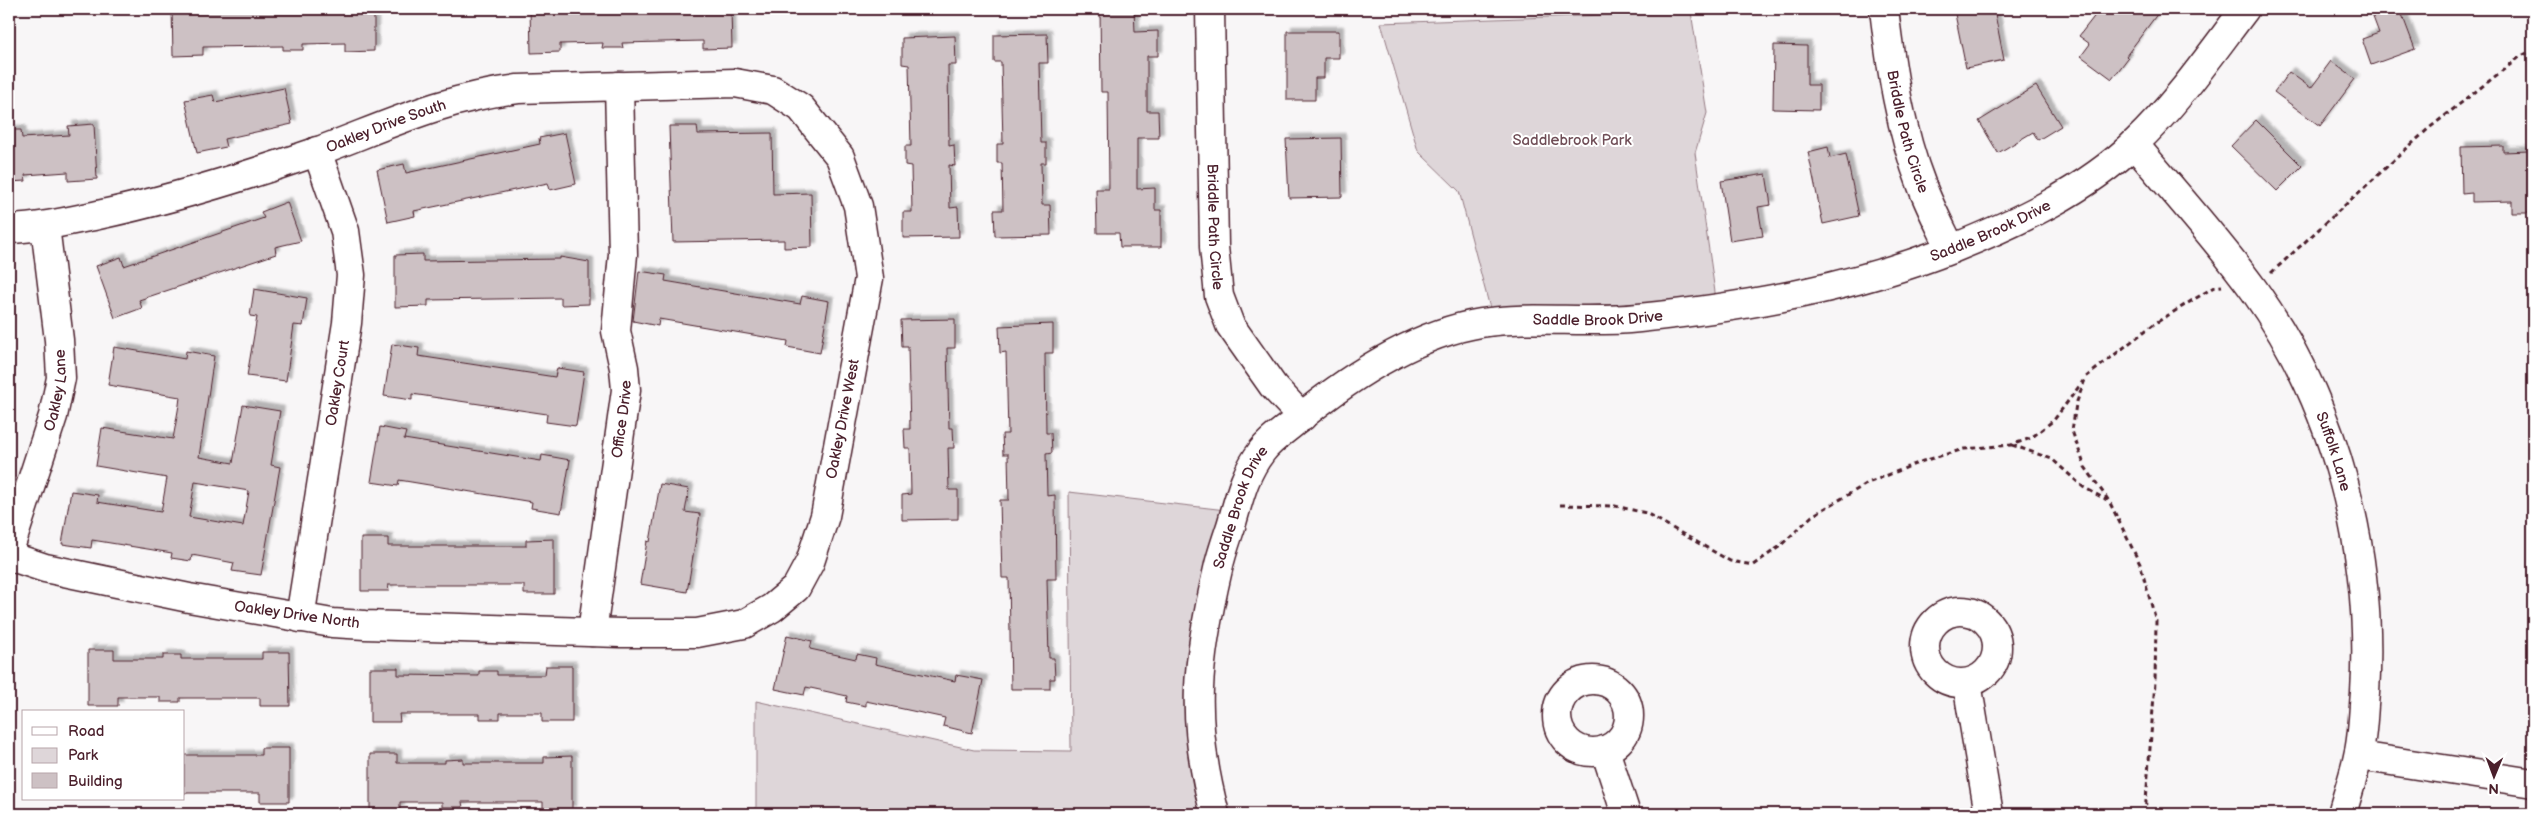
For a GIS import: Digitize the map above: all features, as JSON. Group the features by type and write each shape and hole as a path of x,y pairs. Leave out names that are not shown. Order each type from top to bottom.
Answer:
{"street":[{"name":"Briddle Path Circle","path":"1210,9 1214,247 1219,296 1230,325 1273,386 1302,417"},
{"name":"Briddle Path Circle","path":"1884,9 1895,85 1910,146 1922,185 1951,249"},
{"name":"Saddle Brook Drive","path":"1215,814 1198,729 1197,694 1205,622 1221,555 1242,484 1264,448 1302,417 1351,380 1391,356 1419,342 1479,323 1629,319 1734,306 1825,288 1951,249 2023,217 2066,195 2134,144 2184,90 2245,9"},
{"name":"Oakley Drive South","path":"9,229 45,226 161,202 317,151 422,110 484,93 518,89 735,83 772,90"},
{"name":"Office Drive","path":"592,632 626,390 624,368 616,331 623,254 619,86"},
{"name":"Oakley Drive West","path":"620,633 697,633 724,629 753,619 772,608 796,588 810,562 821,532 869,278 858,206 840,157 800,108 772,90"},
{"name":"Suffolk Lane","path":"2134,144 2247,281 2286,341 2302,372 2335,454 2347,495 2358,548 2366,618 2366,667 2359,756 2342,814"},
{"name":"Oakley Court","path":"300,618 348,323 351,275 345,231 317,151"},
{"name":"Oakley Lane","path":"9,551 53,416 60,378 59,340 45,226"},
{"name":"Oakley Drive North","path":"9,556 45,568 189,598 332,623 620,633"},
{"path":"1968,683 1989,814"},
{"path":"1605,750 1626,814"},
{"path":"2359,756 2533,783"}],"path":[{"path":"1560,505 1615,506 1646,513 1730,561 1753,565 1779,547 1812,516 1868,483 1923,461 1964,449 2011,444 2031,438 2054,420 2086,377 2154,324 2214,287 2247,281 2270,274 2428,129 2521,56 2533,50"},
{"path":"2086,377 2076,404 2072,432 2084,467 2109,502 2140,564 2156,621 2155,682 2145,814"},
{"path":"2011,444 2052,459 2083,487 2109,502"}],"green space":[{"name":"Saddlebrook Park","path":"1691,12 1707,113 1695,153 1716,299 1643,306 1491,312 1459,191 1418,151 1381,23"},
{"path":"1069,492 1226,510 1194,619 1189,643 1184,692 1190,767 1203,814 756,814 756,701 974,750 1071,751"}],"building":[{"path":"172,9 374,9 374,51 345,52 345,43 303,44 303,50 283,50 283,46 203,47 203,55 173,56"},
{"path":"530,9 731,9 732,48 703,49 703,41 622,43 623,48 602,48 603,43 560,44 560,52 531,53"},
{"path":"1100,9 1134,9 1135,32 1158,31 1158,56 1147,56 1147,111 1158,111 1159,138 1137,138 1137,189 1155,188 1155,210 1161,210 1161,247 1120,247 1119,233 1097,233 1096,189 1109,189 1108,92 1101,92"},
{"path":"1954,9 1994,9 2004,60 1966,68"},
{"path":"2100,9 2161,9 2126,56 2128,58 2112,79 2081,56 2090,44 2079,36"},
{"path":"2370,9 2400,9 2415,49 2371,65 2362,39 2379,33"},
{"path":"1287,31 1339,31 1339,58 1324,58 1324,78 1315,78 1315,100 1287,100"},
{"path":"1047,34 1048,63 1039,63 1041,143 1046,143 1046,163 1041,163 1042,205 1050,205 1051,235 995,236 994,210 1003,210 1002,163 997,163 997,144 1003,144 1001,62 994,62 994,35"},
{"path":"955,36 956,65 948,65 949,146 954,145 955,166 949,165 950,208 958,207 959,237 903,238 903,212 912,212 911,166 905,165 905,146 911,146 909,65 902,64 902,38"},
{"path":"1774,45 1807,46 1807,85 1819,85 1819,110 1773,109"},
{"path":"2331,61 2355,79 2320,126 2274,92 2289,72 2311,88"},
{"path":"2036,86 2061,126 2038,140 2033,132 1998,153 1979,121"},
{"path":"284,88 292,124 224,139 226,147 197,153 185,100 213,95 215,102"},
{"path":"2256,120 2302,166 2277,191 2231,146"},
{"path":"94,124 97,179 68,181 68,172 25,175 26,181 9,182 9,130 21,130 22,138 69,135 68,126"},
{"path":"669,126 697,126 698,134 772,133 773,194 811,193 812,247 784,248 784,240 673,242"},
{"path":"565,133 576,184 550,190 548,183 414,211 415,216 388,222 377,170 404,164 406,173 540,144 539,138"},
{"path":"1341,138 1342,197 1289,198 1286,139"},
{"path":"2503,146 2503,152 2529,151 2529,178 2533,178 2533,213 2512,213 2512,201 2472,202 2472,193 2462,194 2461,147"},
{"path":"1828,147 1830,158 1846,154 1859,216 1823,224 1808,152"},
{"path":"1766,174 1771,205 1758,207 1763,236 1730,241 1721,181"},
{"path":"287,202 301,241 275,247 276,254 139,300 142,308 115,318 96,266 121,257 124,266 264,218 261,212"},
{"path":"423,254 423,261 560,259 560,257 589,262 589,304 561,305 561,298 428,300 428,306 395,307 395,255"},
{"path":"639,271 666,275 665,281 800,304 802,296 829,301 820,353 787,347 788,341 659,319 658,326 633,321"},
{"path":"254,289 307,298 303,326 294,325 286,381 247,376 257,317 250,316"},
{"path":"955,319 955,348 947,348 949,428 953,428 954,448 948,448 949,490 958,490 958,519 902,520 902,495 911,494 910,448 905,448 904,429 910,429 908,347 902,347 901,320"},
{"path":"1053,324 1053,353 1045,353 1046,433 1051,433 1052,453 1046,454 1047,496 1055,495 1056,579 1047,579 1049,658 1054,658 1055,679 1050,679 1050,689 1011,689 1009,578 1002,578 1000,500 1009,500 1008,454 1003,454 1002,434 1008,434 1006,352 1000,353 999,326"},
{"path":"392,344 419,348 418,356 555,377 557,368 584,372 576,426 546,422 547,414 412,394 412,400 384,396"},
{"path":"114,347 185,359 186,351 214,356 199,457 233,463 243,405 280,411 271,465 280,467 261,575 232,571 234,563 192,555 191,561 171,558 172,553 92,540 91,548 62,544 71,491 98,495 97,502 161,512 167,478 96,466 102,428 173,439 180,397 108,385","holes":["195,482 249,491 243,526 189,517"]},
{"path":"380,427 406,432 404,439 541,461 542,455 570,460 561,513 531,508 532,502 399,480 398,486 371,482"},
{"path":"660,484 689,489 685,512 700,514 687,592 640,584 647,541 650,542"},
{"path":"361,538 388,538 388,546 526,546 526,540 554,539 554,594 524,594 524,585 388,585 389,591 361,591"},
{"path":"787,635 812,641 810,649 856,659 857,654 876,658 875,664 955,681 956,675 983,680 972,733 943,726 945,718 866,701 866,706 846,702 847,696 806,687 804,695 775,689"},
{"path":"88,650 114,650 114,659 163,659 163,655 181,655 181,659 262,659 262,652 289,652 290,706 260,706 260,698 180,698 180,702 160,702 160,697 118,697 118,706 88,706"},
{"path":"546,666 572,666 572,722 542,722 542,713 500,713 500,719 480,719 480,714 399,714 400,722 370,722 370,668 398,668 398,675 479,676 479,671 497,671 497,675 545,675"},
{"path":"261,748 289,748 289,802 260,802 260,793 185,793 185,755 261,755"},
{"path":"370,754 397,754 397,763 445,763 445,760 463,759 463,763 544,763 544,757 572,756 572,810 543,810 543,802 462,802 463,807 442,807 442,802 400,802 400,810 370,810"}]}
